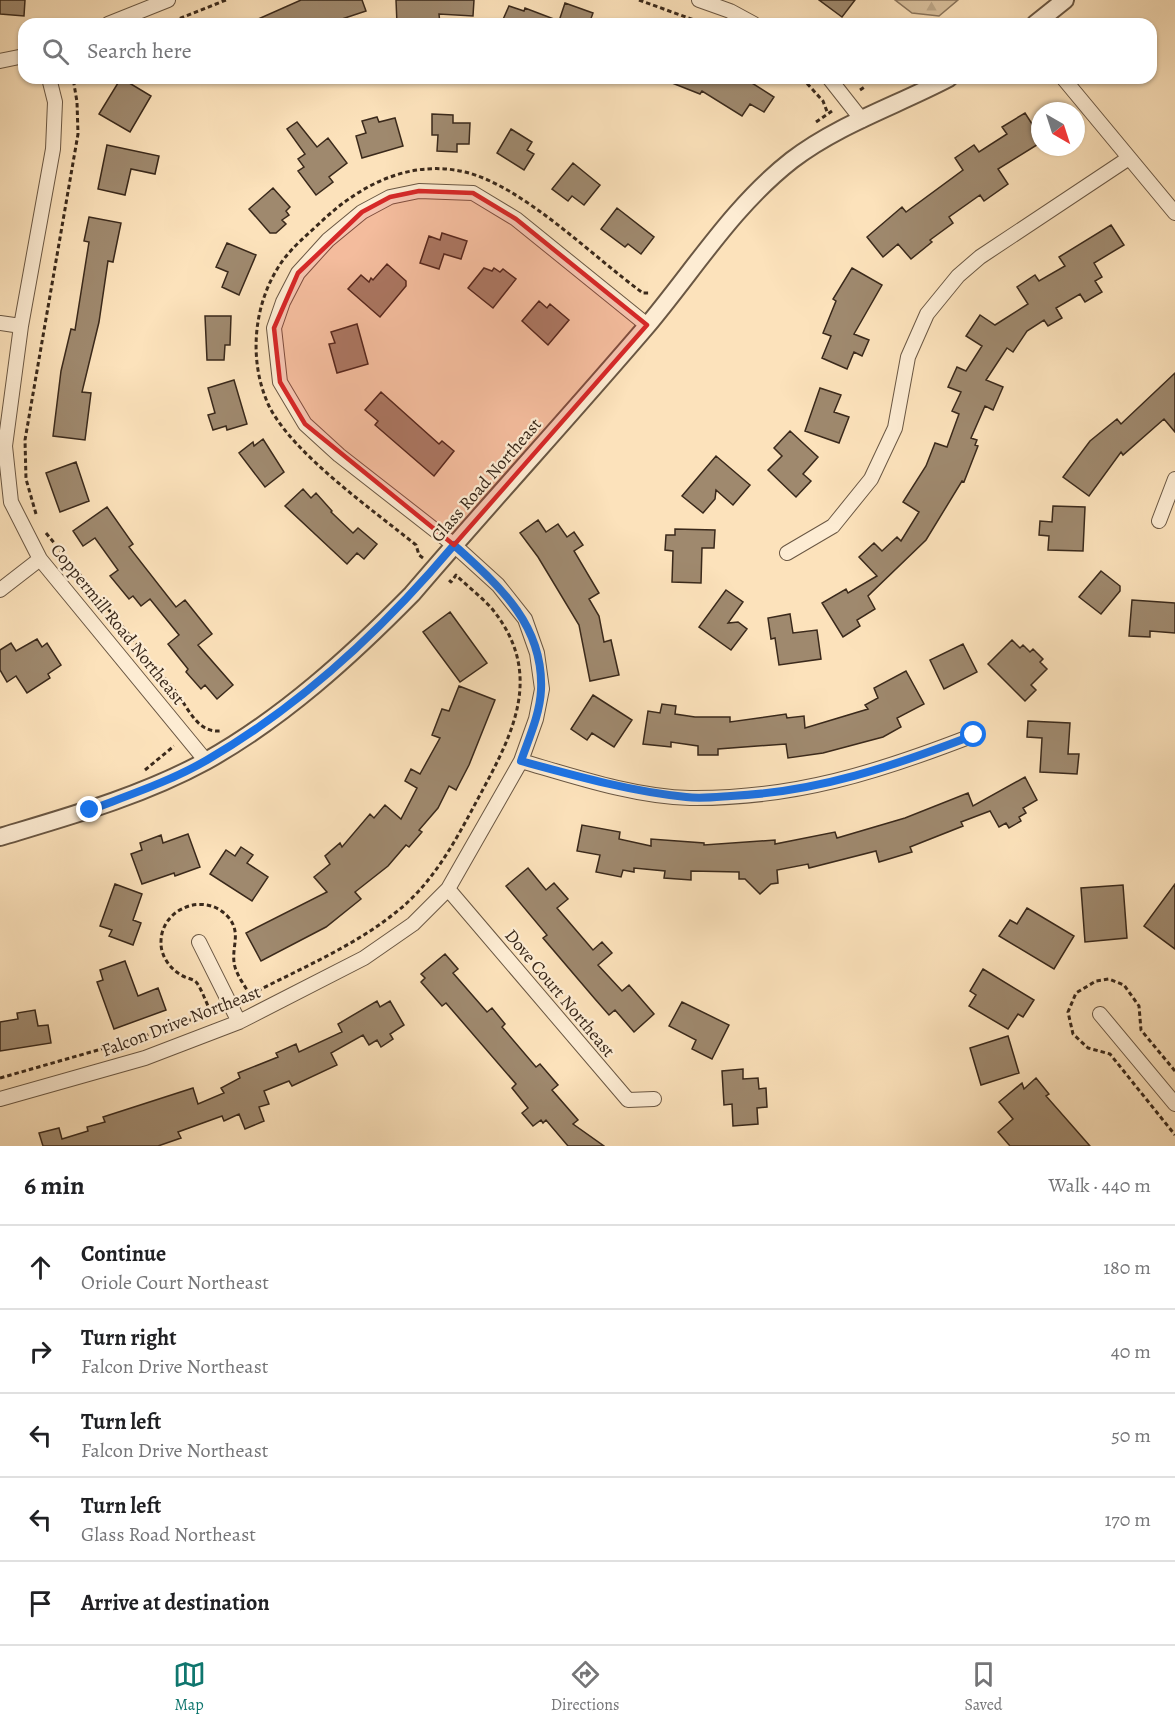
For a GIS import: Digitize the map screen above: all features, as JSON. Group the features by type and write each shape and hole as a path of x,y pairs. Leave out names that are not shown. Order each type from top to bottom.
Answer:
{"street":[{"path":"123,18 168,0"},
{"path":"699,0 743,18"},
{"path":"1042,18 1065,0"},
{"path":"0,61 18,57"},
{"name":"Coppermill Road Northeast","path":"50,84 55,102 53,148 21,326 6,446 10,502 40,559 206,761"},
{"path":"834,84 862,120"},
{"name":"Glass Road Northeast","path":"0,837 90,810 206,761 289,704 371,636 412,594 647,326 730,220 765,182 795,158 862,120 937,84"},
{"path":"1068,84 1175,213"},
{"path":"787,553 833,526 871,479 895,428 908,357 927,314 958,276 980,257 1129,158"},
{"name":"Falcon Drive Northeast","path":"0,1099 145,1058 239,1022 364,958 413,924 448,889 521,761 536,719 542,689 537,653 525,619 498,585 454,545 339,455 305,424 280,382 274,328 283,302 298,273 328,240 362,212 390,197 419,191 473,193 516,219 647,326"},
{"path":"0,323 21,326"},
{"path":"1159,521 1175,479"},
{"path":"0,590 40,559"},
{"path":"521,761 608,786 688,798 765,795 832,783 897,765 974,735"},
{"name":"Dove Court Northeast","path":"448,889 628,1100 654,1099"},
{"path":"199,942 239,1022"},
{"path":"1100,1014 1175,1104"}],"path":[{"path":"181,18 226,0"},
{"path":"639,0 688,18"},
{"path":"40,522 26,479 25,440 78,134 78,110 74,84"},
{"path":"808,84 823,100 830,112 813,124"},
{"path":"860,90 866,86"},
{"path":"423,558 416,545 288,436 269,405 257,361 256,336 259,311 268,285 293,248 357,191 379,181 420,169 463,171 497,183 643,293 652,294"},
{"path":"43,529 176,692 194,719 203,728 213,731 229,727"},
{"path":"415,565 425,553"},
{"path":"243,999 359,937 384,921 413,897 435,873 454,844 506,747 518,715 520,700 519,672 515,653 501,621 487,603 456,575 451,582 444,576"},
{"path":"0,1078 134,1040 218,1010"}],"highlighted area":[{"path":"419,191 473,193 516,219 647,325 454,545 305,424 280,382 274,328 298,273 362,212 390,197"}],"green space":[{"path":"895,0 958,0 939,16 912,13"}],"building":[{"path":"0,0 25,0 24,16 0,14"},
{"path":"301,0 362,0 366,11 345,18 260,18"},
{"path":"396,0 474,0 473,16 439,14 439,18 397,18"},
{"path":"819,0 855,0 842,17"},
{"path":"565,3 593,13 591,18 560,18"},
{"path":"509,6 524,11 525,8 551,18 504,18"},
{"path":"117,84 131,84 151,96 130,132 99,114"},
{"path":"675,84 753,84 774,97 764,112 750,104 742,116 702,91 700,94"},
{"path":"1025,113 1031,122 1031,149 998,169 1008,184 984,201 980,195 949,217 953,223 930,240 932,242 911,259 898,244 883,257 867,237 902,207 906,212 963,170 955,158 974,145 979,152 1007,134 1002,127"},
{"path":"432,114 453,115 453,123 470,123 469,144 457,144 457,152 437,151 438,135 432,135"},
{"path":"377,117 379,122 395,118 403,146 362,158 356,136 366,133 362,121"},
{"path":"297,122 317,147 328,138 347,163 329,177 333,182 316,195 298,171 304,167 298,159 305,154 287,129"},
{"path":"511,129 532,142 527,150 534,154 524,170 497,153"},
{"path":"107,145 159,156 155,174 131,169 125,195 98,189"},
{"path":"573,163 600,185 584,205 572,196 568,201 552,189"},
{"path":"273,188 290,207 286,211 289,215 282,220 286,224 276,233 270,233 249,209"},
{"path":"617,208 654,237 641,254 628,244 625,247 601,229"},
{"path":"89,217 121,223 113,262 108,261 99,322 82,392 91,393 85,440 53,436 61,371 71,329 75,330 89,242 84,241"},
{"path":"1111,225 1124,245 1094,263 1102,277 1095,281 1102,292 1085,302 1080,294 1056,308 1062,318 1048,326 1044,320 1027,331 1013,352 1007,348 986,380 1003,387 993,410 985,406 971,438 977,440 975,445 978,446 964,482 962,481 926,540 868,596 875,609 857,620 860,626 843,637 822,603 846,589 848,593 877,576 859,557 874,543 882,551 897,537 901,541 919,512 903,502 926,466 935,443 947,447 959,414 952,411 961,392 948,387 957,367 966,371 982,346 966,336 980,315 995,325 1028,304 1017,287 1035,275 1039,281 1065,266 1059,257"},
{"path":"442,233 467,241 461,259 444,254 439,269 420,263 429,236 440,240"},
{"path":"227,243 256,255 239,295 222,287 228,272 216,267"},
{"path":"387,264 406,281 406,286 380,317 348,289 361,275 369,282 371,278 373,280"},
{"path":"484,268 492,271 494,268 500,272 503,269 516,279 493,308 468,288"},
{"path":"852,268 882,285 854,334 869,340 862,356 854,352 847,369 822,358 831,336 823,333 836,301 833,299"},
{"path":"539,301 547,308 550,304 569,320 548,345 522,321"},
{"path":"205,316 231,316 230,345 225,345 224,360 207,360"},
{"path":"357,324 368,364 337,373 329,344 335,343 331,332"},
{"path":"1175,373 1175,432 1164,419 1123,455 1121,452 1089,496 1063,477 1090,441 1117,419 1121,424"},
{"path":"234,380 247,424 227,430 226,426 213,430 208,415 215,413 208,388"},
{"path":"820,388 841,395 834,412 849,417 839,443 805,431"},
{"path":"381,392 439,444 442,441 454,451 434,476 375,425 378,421 365,410"},
{"path":"790,431 818,457 803,474 811,481 796,497 768,470 782,456 774,448"},
{"path":"263,439 284,472 265,487 239,453 253,442 254,446"},
{"path":"716,456 750,485 733,505 716,490 715,499 703,513 682,496"},
{"path":"76,462 89,501 60,512 46,473"},
{"path":"303,489 311,498 316,493 331,512 353,533 358,528 377,544 364,559 357,553 347,564 285,506"},
{"path":"1053,506 1085,507 1083,551 1048,550 1049,536 1039,535 1040,521 1052,522"},
{"path":"107,507 133,544 129,547 176,607 185,600 212,634 198,645 233,685 217,699 205,685 201,689 186,672 188,669 168,644 179,635 150,599 141,606 133,596 129,599 110,576 118,570 95,538 83,546 73,531"},
{"path":"538,520 546,532 558,524 567,537 574,532 583,545 574,551 599,593 589,599 599,616 604,642 611,640 619,675 590,681 579,625 538,557 520,533"},
{"path":"675,529 715,530 714,548 702,548 701,583 672,582 673,551 665,550 666,535 675,535"},
{"path":"1101,571 1120,586 1120,591 1101,614 1079,597"},
{"path":"726,590 743,602 728,623 738,622 747,629 731,650 699,627"},
{"path":"1132,600 1175,603 1175,633 1150,631 1150,637 1129,636"},
{"path":"450,612 487,663 460,682 423,632"},
{"path":"790,614 793,633 817,630 821,659 779,665 775,638 771,639 768,618"},
{"path":"37,639 42,647 47,643 61,665 48,674 50,678 27,693 16,676 7,682 0,670 0,650 11,643 16,651"},
{"path":"1012,640 1020,648 1023,645 1030,652 1033,649 1043,659 1040,662 1047,669 1031,685 1036,690 1025,701 988,664"},
{"path":"963,644 977,672 944,689 930,660"},
{"path":"906,671 924,704 897,718 901,727 883,737 823,753 788,758 786,744 718,749 718,755 698,755 698,746 671,742 671,747 643,744 648,711 660,713 662,704 676,706 675,714 695,717 730,717 730,722 786,714 787,718 804,716 805,728 868,709 865,705 878,698 874,688"},
{"path":"459,686 495,700 469,765 456,790 449,786 438,808 419,830 422,832 409,847 406,845 388,866 355,892 361,899 326,927 261,961 246,933 327,892 314,877 330,864 325,856 340,843 342,847 370,814 374,818 385,805 401,819 417,788 405,781 411,769 420,774 440,738 432,735 442,709 449,711"},
{"path":"593,695 632,720 614,747 592,733 587,740 571,729"},
{"path":"1028,721 1070,723 1068,754 1079,754 1077,774 1040,772 1042,738 1027,737"},
{"path":"1025,777 1037,800 1023,808 1026,813 1019,817 1021,821 1009,828 1006,823 999,827 990,811 961,822 963,826 910,847 912,852 879,862 876,851 809,868 808,864 777,870 778,883 771,884 760,894 745,879 739,879 739,872 691,871 691,880 664,878 665,871 634,868 634,872 623,870 621,877 596,872 600,855 577,851 582,825 620,832 619,839 651,846 651,839 704,843 704,845 775,840 775,844 835,832 837,838 905,818 968,793 973,806"},
{"path":"188,834 200,867 142,884 131,854 142,850 140,843 161,835 163,843"},
{"path":"241,847 253,855 247,863 268,877 252,901 210,874 226,850 235,856"},
{"path":"528,868 546,890 554,883 568,899 557,908 593,950 602,942 612,953 598,965 622,991 629,985 654,1014 634,1032 615,1010 609,1015 543,938 547,935 506,886"},
{"path":"115,884 142,894 133,920 141,923 133,945 109,936 112,930 100,926"},
{"path":"1175,884 1175,949 1144,926"},
{"path":"1123,885 1127,938 1085,942 1081,888"},
{"path":"1027,908 1074,936 1054,969 999,936 1010,920 1017,924"},
{"path":"445,954 458,969 453,973 487,1012 492,1008 505,1024 502,1027 536,1067 540,1064 558,1085 552,1090 578,1120 573,1124 604,1146 568,1146 546,1120 543,1123 541,1120 533,1126 522,1113 528,1108 512,1088 516,1084 446,1003 442,1006 421,982 425,978 421,974"},
{"path":"125,961 138,996 158,988 166,1010 114,1029 97,982 103,980 100,970"},
{"path":"983,969 1034,1000 1023,1017 1018,1014 1008,1029 969,1006 976,995 970,991"},
{"path":"377,1001 380,1007 390,1001 404,1025 390,1034 393,1039 381,1047 377,1040 369,1045 363,1035 331,1053 337,1065 292,1086 289,1081 264,1091 269,1104 259,1107 264,1121 245,1129 239,1114 224,1121 222,1116 178,1132 181,1138 158,1146 43,1146 39,1133 59,1128 62,1139 88,1131 87,1127 105,1122 103,1117 193,1088 198,1104 224,1093 221,1088 240,1078 238,1073 278,1057 276,1053 296,1044 299,1052 342,1032 338,1024"},
{"path":"682,1002 729,1025 712,1059 692,1049 696,1040 669,1026"},
{"path":"35,1010 38,1026 48,1025 51,1043 0,1051 0,1022 18,1019 17,1013"},
{"path":"1008,1036 1019,1073 981,1085 970,1048"},
{"path":"743,1069 743,1079 758,1078 759,1089 766,1088 767,1107 757,1108 758,1124 733,1126 732,1104 724,1105 722,1071"},
{"path":"1036,1078 1049,1094 1046,1096 1090,1146 1010,1146 998,1132 1013,1119 999,1102 1022,1083 1024,1089"}],"route":[{"path":"90,810 206,761 252,732 308,690 371,636 412,594 454,545 498,585 525,619 537,653 542,689 536,719 521,761 608,786 688,798 765,795 832,783 897,765 974,735"}]}
